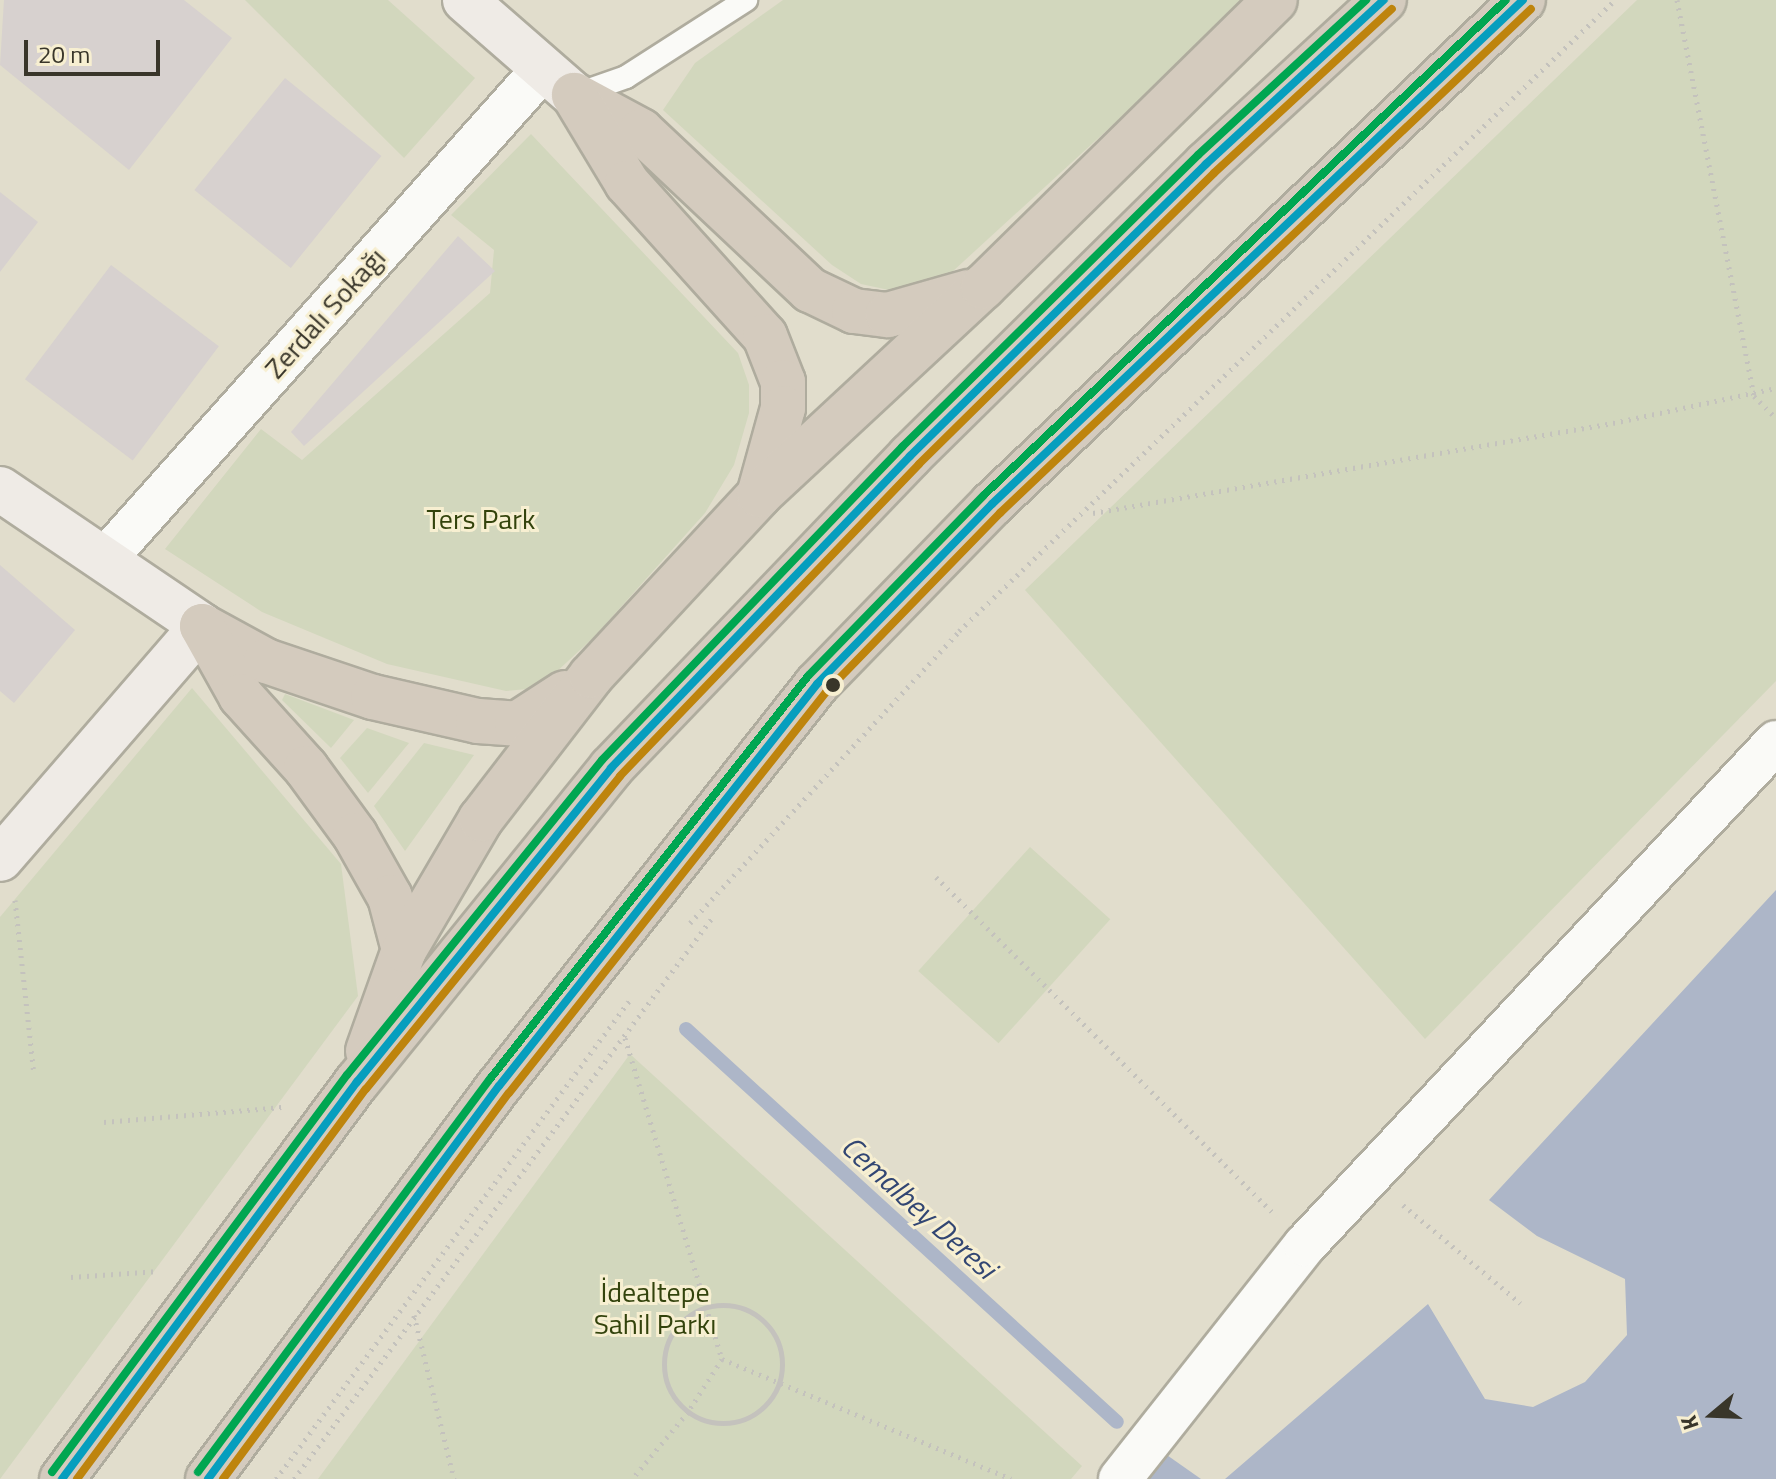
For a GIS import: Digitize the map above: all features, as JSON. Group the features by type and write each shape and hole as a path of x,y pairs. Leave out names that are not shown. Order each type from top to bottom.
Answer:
{"highway":[{"path":"349,1092 404,950 481,819 591,676 759,495 983,287 1275,0"},
{"path":"62,1479 349,1092 622,757 910,456 1206,164 1384,0"},
{"path":"208,1479 499,1086 817,684 992,504 1523,0"},
{"path":"559,82 641,131 810,290 843,306 888,315 983,287"},
{"path":"559,82 627,183 765,336 783,382 783,408 759,495"},
{"path":"202,626 241,696 306,768 355,835 390,897 404,950"},
{"path":"202,626 266,661 359,693 478,721 517,724 591,676"}],"street":[{"path":"465,0 559,82"},
{"name":"Zerdalı Sokağı","path":"106,558 559,82"},
{"path":"0,489 202,626 4,854"},
{"path":"1120,1479 1305,1245 1776,742"}],"lane":[{"path":"559,82 626,77 746,0"}],"path":[{"path":"688,925 959,631 1615,0"},
{"path":"1677,0 1754,396 1776,418"},
{"path":"1093,513 1754,396 1776,388"},
{"path":"4,854 34,1074"},
{"path":"936,877 1305,1245"},
{"path":"294,1479 712,918"},
{"path":"276,1479 637,989"},
{"path":"625,1038 703,1308 722,1359 1011,1479"},
{"path":"104,1122 349,1092"},
{"path":"1368,1176 1520,1303"},
{"path":"71,1277 220,1266"},
{"path":"740,1307 764,1322 778,1346 779,1383 757,1412 741,1420 704,1420 688,1412 667,1382 663,1364 674,1330 703,1308 740,1307"},
{"path":"414,1315 454,1479"},
{"path":"632,1479 688,1412 722,1359"}],"green space":[{"path":"245,0 388,0 475,78 404,158"},
{"path":"783,0 1249,0 940,283 889,290 861,284 832,265 663,110 695,63"},
{"path":"1637,0 1776,0 1776,681 1425,1039 1025,590"},
{"name":"Ters Park","path":"531,134 738,353 749,385 749,413 734,465 705,513 594,637 539,688 506,691 387,664 262,612 165,549 261,429 302,460 490,293 494,250 451,215"},
{"path":"192,688 341,864 358,996 0,1479 0,917"},
{"path":"285,694 354,720 331,748 282,700"},
{"path":"367,728 409,743 368,793 340,758"},
{"path":"424,743 474,755 405,851 374,806"},
{"path":"1030,847 1110,919 999,1043 918,971"},
{"name":"İdealtepe Sahil Parkı","path":"630,1054 1082,1466 1071,1479 318,1479"}],"water":[{"path":"1776,890 1776,1479 1225,1479 1428,1304 1485,1399 1533,1407 1585,1382 1627,1335 1625,1279 1537,1236 1489,1200"},
{"path":"1164,1453 1201,1479 1144,1479"}],"building":[{"path":"4,0 184,0 232,38 129,170 0,65"},
{"path":"285,78 381,156 291,268 194,190"},
{"path":"0,192 38,222 0,272"},
{"path":"458,236 495,271 304,446 291,432"},
{"path":"111,265 219,346 133,460 25,379"},
{"path":"0,565 75,630 14,703 0,691"}],"waterway":[{"name":"Cemalbey Deresi","path":"686,1029 1117,1422"}],"transit line":[{"path":"52,1472 347,1075 602,760 902,447 1198,155 1366,0"},
{"path":"62,1479 357,1082 611,768 910,456 1206,164 1384,0"},
{"path":"198,1472 490,1079 808,676 984,495 1506,0"},
{"path":"208,1479 499,1086 817,684 992,504 1523,0"},
{"path":"77,1479 366,1089 620,776 919,464 1214,173 1392,9"},
{"path":"223,1479 509,1093 826,692 1000,513 1531,9"}]}
